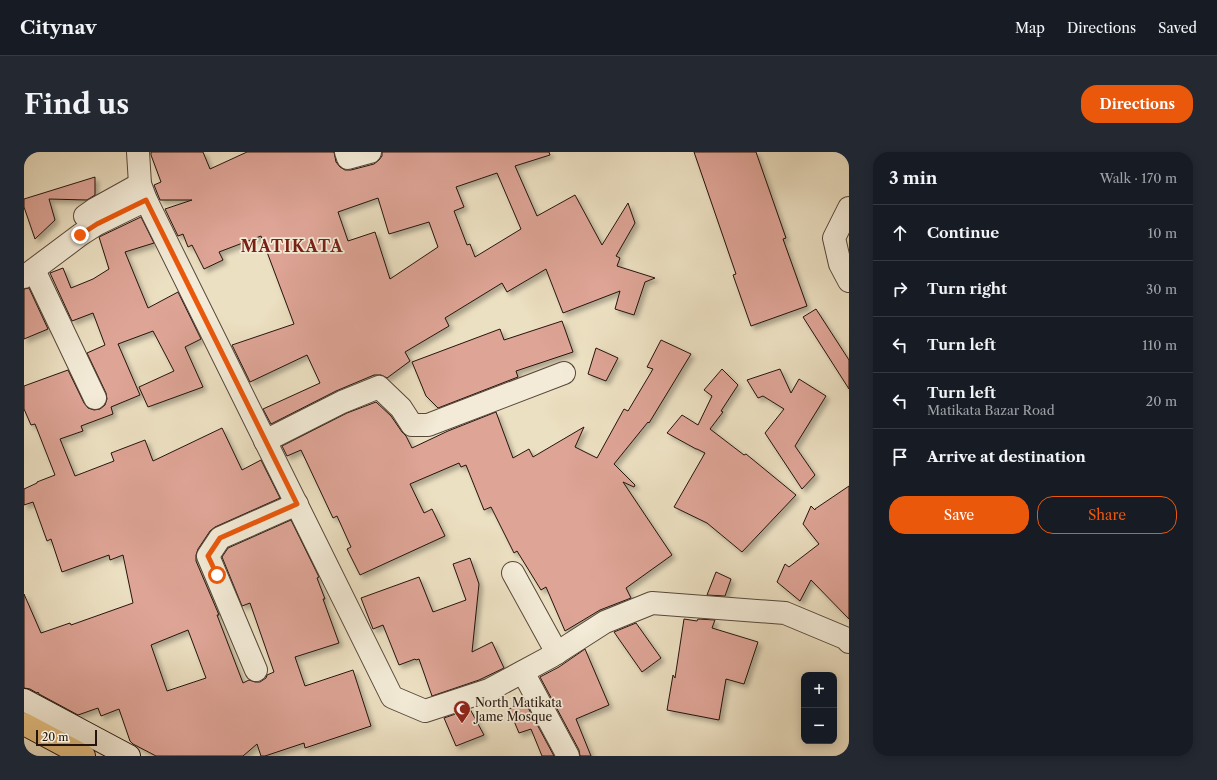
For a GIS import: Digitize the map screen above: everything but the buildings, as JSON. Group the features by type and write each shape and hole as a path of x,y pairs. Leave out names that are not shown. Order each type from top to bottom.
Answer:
{"main road":[{"path":"24,724 84,756"}],"street":[{"path":"138,152 143,192 392,697 425,711 489,690 558,652 605,622 652,603 785,613 845,638 849,642"},
{"path":"346,152 348,158 370,152"},
{"path":"95,398 27,270 95,209 143,192"},
{"path":"849,208 834,238 840,264 849,281"},
{"path":"265,441 342,402 379,387 401,408 412,425 428,425 564,373"},
{"path":"256,670 208,556 220,538 297,504"},
{"path":"513,572 558,652"},
{"path":"522,672 568,756"},
{"path":"24,700 129,756"}],"place":[{"name":"North Matikata Jame Mosque","path":"462,724"}],"district":[{"name":"MATIKATA","path":"292,246"}],"route":[{"path":"80,235 97,224 146,200 297,504 220,538 208,556 217,575"}]}
